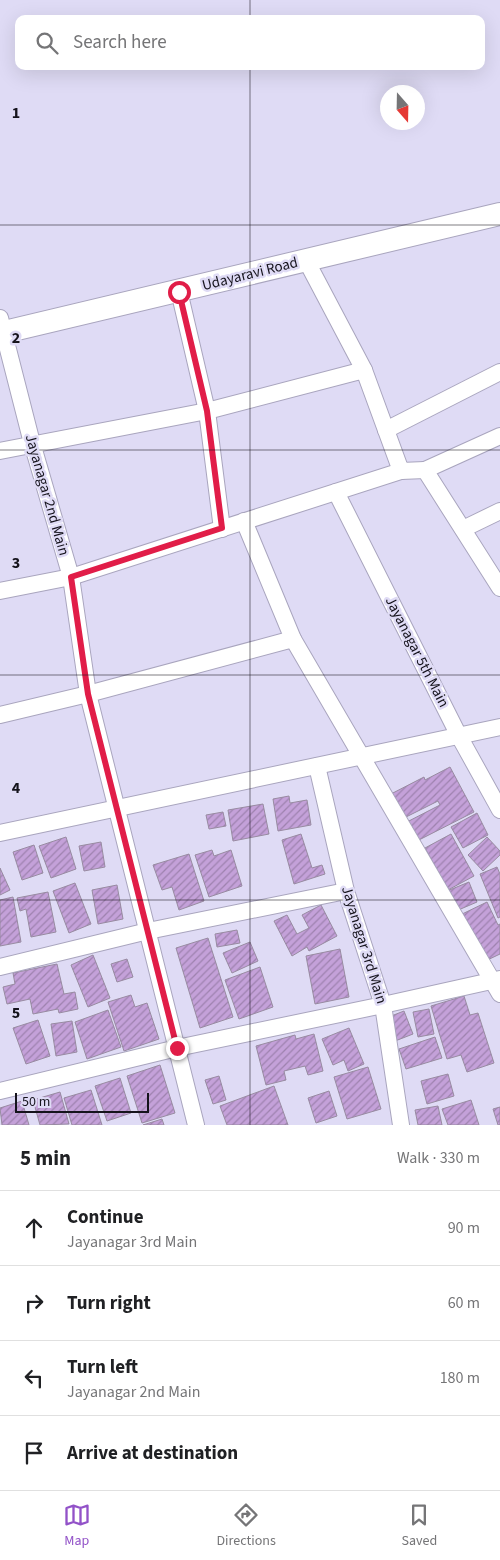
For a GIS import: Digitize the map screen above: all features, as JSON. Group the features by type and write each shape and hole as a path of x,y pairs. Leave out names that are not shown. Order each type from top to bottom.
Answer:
{"street":[{"name":"Udayaravi Road","path":"1,328 179,292 500,214"},
{"path":"306,260 364,370 401,471"},
{"path":"179,292 207,411 222,528"},
{"name":"Jayanagar 2nd Main","path":"1,328 32,444 71,577 88,694 196,1125"},
{"path":"0,450 207,411 364,370"},
{"path":"386,430 500,372"},
{"path":"0,590 71,577 401,471 425,470 500,436"},
{"path":"425,470 500,588"},
{"name":"Jayanagar 5th Main","path":"336,492 459,736 500,810"},
{"path":"463,529 500,511"},
{"path":"0,1090 177,1048 383,1005 498,985 360,757 293,639 244,522"},
{"path":"0,715 88,694 293,639"},
{"path":"0,833 500,726"},
{"name":"Jayanagar 3rd Main","path":"317,766 346,891 383,1005 401,1125"},
{"path":"0,967 148,931 346,891"}],"building":[{"path":"450,767 474,812 413,843 403,824 440,805 438,801 402,819 389,795 424,777 425,780"},
{"path":"289,796 290,803 307,800 311,825 278,831 273,799"},
{"path":"263,804 269,834 233,841 228,810"},
{"path":"223,812 226,826 209,829 206,815"},
{"path":"477,813 488,835 463,848 451,827"},
{"path":"301,834 312,868 322,865 325,874 294,884 282,840"},
{"path":"451,834 474,876 448,890 425,848"},
{"path":"66,837 76,869 51,878 39,846"},
{"path":"487,837 500,851 500,855 483,871 468,855"},
{"path":"101,842 105,867 84,871 79,846"},
{"path":"34,845 43,873 22,880 13,852"},
{"path":"212,850 214,856 231,850 242,886 209,897 195,855"},
{"path":"189,854 204,901 179,910 172,887 162,890 153,865"},
{"path":"497,867 500,874 500,917 498,918 480,874"},
{"path":"0,868 10,890 0,895"},
{"path":"469,882 477,902 456,911 447,891"},
{"path":"75,883 91,924 69,933 53,891"},
{"path":"117,885 123,919 98,924 92,890"},
{"path":"48,892 56,932 31,937 26,909 20,911 17,898"},
{"path":"13,897 21,942 0,946 0,900"},
{"path":"487,902 498,925 500,924 500,954 479,964 456,917"},
{"path":"321,905 337,936 309,951 307,947 292,956 274,921 287,915 297,934 309,928 302,915"},
{"path":"237,930 240,943 217,947 215,934"},
{"path":"208,938 233,1017 200,1028 176,948"},
{"path":"250,942 258,961 232,973 223,953"},
{"path":"340,949 349,997 315,1004 306,956"},
{"path":"93,955 110,998 88,1007 71,965"},
{"path":"127,959 133,977 117,982 111,964"},
{"path":"57,964 64,994 75,992 78,1009 59,1013 58,1009 33,1014 30,999 7,1004 3,987 15,984 13,973"},
{"path":"260,967 273,1007 239,1019 225,980"},
{"path":"131,995 135,1007 147,1003 159,1039 124,1051 108,1002"},
{"path":"464,996 470,1015 478,1013 494,1063 467,1072 461,1055 447,1059 431,1006"},
{"path":"429,1009 434,1034 418,1037 413,1012"},
{"path":"108,1010 121,1047 87,1059 75,1022"},
{"path":"404,1011 413,1034 390,1043 381,1020"},
{"path":"38,1020 50,1056 26,1064 13,1028"},
{"path":"72,1021 77,1052 56,1056 51,1024"},
{"path":"349,1028 364,1064 348,1071 344,1060 333,1065 322,1039"},
{"path":"314,1034 323,1071 308,1075 305,1066 284,1071 286,1080 266,1085 256,1046 295,1035 296,1039"},
{"path":"435,1037 442,1058 406,1069 399,1049"},
{"path":"160,1065 175,1113 142,1123 127,1076"},
{"path":"368,1067 381,1109 347,1119 334,1077"},
{"path":"448,1074 454,1096 427,1104 421,1081"},
{"path":"219,1076 226,1100 213,1104 205,1080"},
{"path":"120,1078 131,1113 107,1121 95,1086"},
{"path":"274,1086 288,1125 227,1125 220,1106"},
{"path":"91,1090 102,1125 72,1125 64,1098"},
{"path":"329,1091 337,1116 316,1123 308,1098"},
{"path":"60,1092 69,1124 40,1125 33,1100"},
{"path":"471,1100 479,1125 448,1125 442,1109"},
{"path":"22,1101 29,1125 2,1125 0,1108"},
{"path":"438,1106 442,1125 418,1125 415,1110"},
{"path":"500,1107 500,1125 498,1125 493,1109"},
{"path":"162,1119 164,1125 143,1125"}],"route":[{"path":"177,1048 88,694 71,577 222,528 207,411 179,292"}]}
